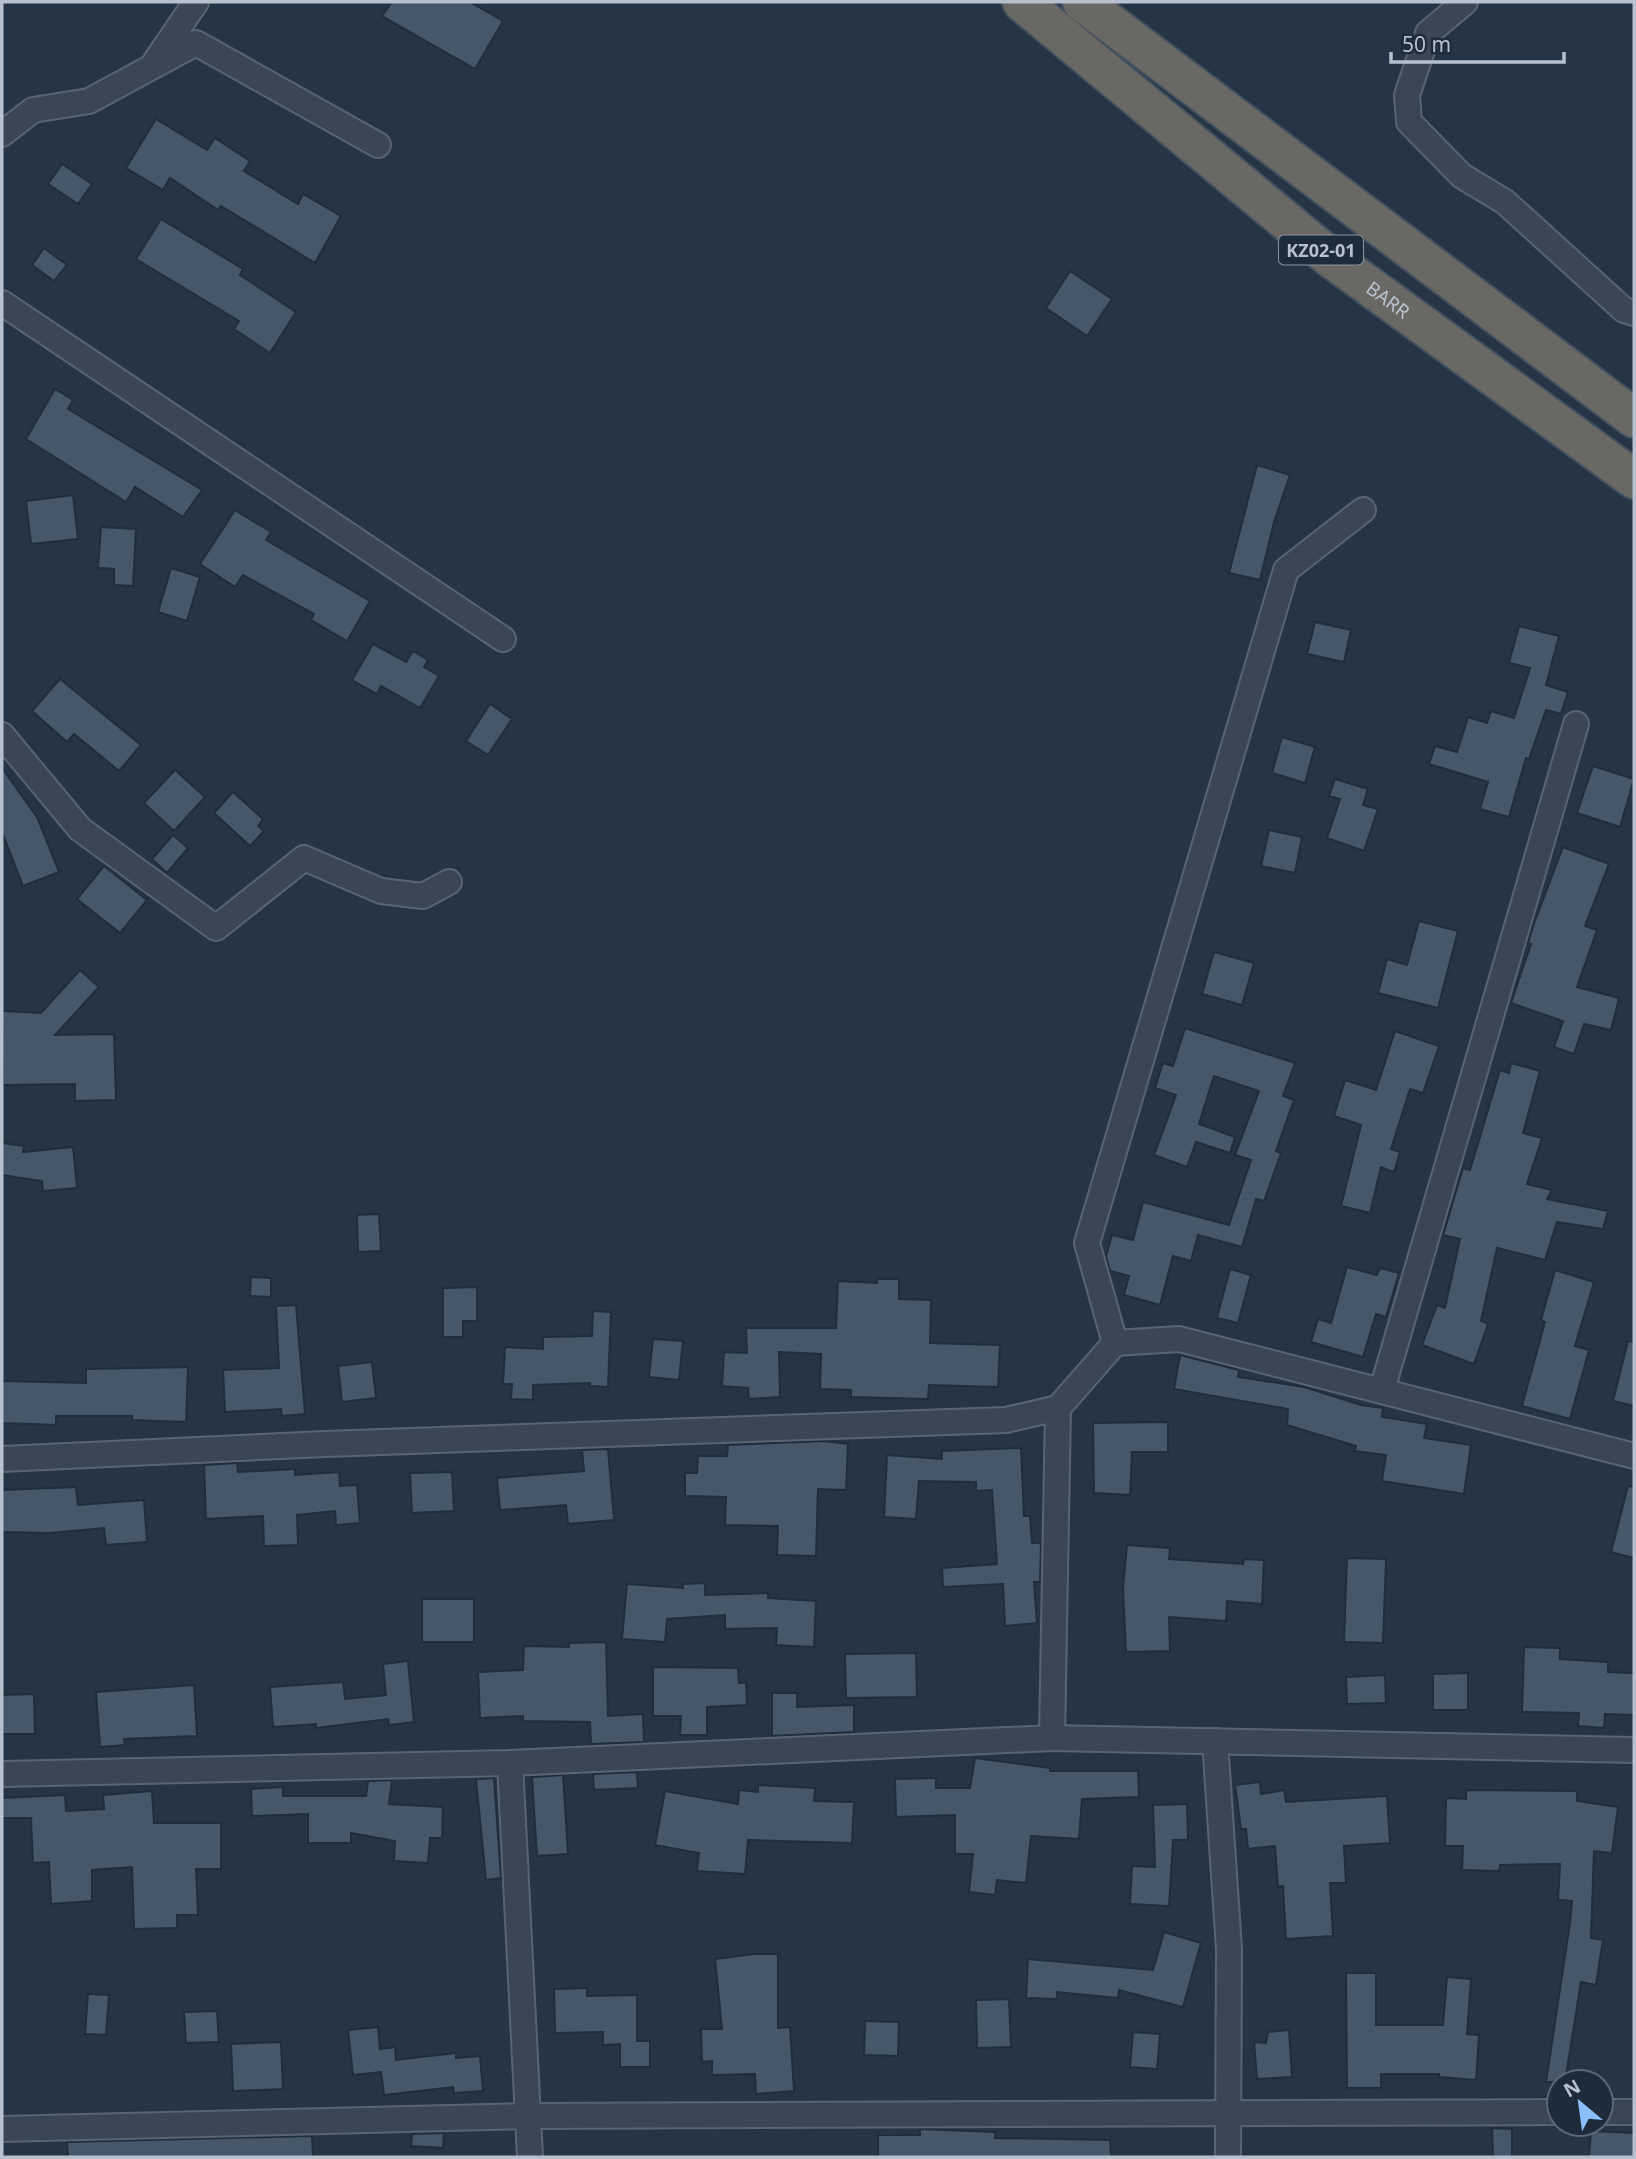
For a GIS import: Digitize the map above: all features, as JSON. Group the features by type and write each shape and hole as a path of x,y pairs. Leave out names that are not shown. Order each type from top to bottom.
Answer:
{"highway":[{"name":"BARR","path":"1022,2 1332,259 1634,479"},
{"name":"KZ02-01","path":"1082,2 1634,418"}],"street":[{"path":"153,66 196,2"},
{"path":"1465,2 1428,33 1408,95 1409,122 1462,176 1504,202 1624,310 1634,313"},
{"path":"2,134 33,110 89,101 196,43 378,145"},
{"path":"2,303 503,639"},
{"path":"1115,1343 1087,1243 1282,583 1286,570 1363,510"},
{"path":"1382,1390 1576,724"},
{"path":"2,735 80,829 216,928 304,858 381,891 422,896 449,882"},
{"path":"2,1459 325,1444 1006,1420 1058,1408 1115,1343 1179,1339 1634,1455"},
{"path":"1052,1738 1058,1408"},
{"path":"2,1774 510,1763 1052,1738 1634,1750"},
{"path":"1215,1741 1229,1949 1226,2112 1228,2157"},
{"path":"510,1763 530,2157"},
{"path":"2,2129 529,2116 1545,2112"},
{"path":"1615,2112 1634,2112"}],"building":[{"path":"392,2 470,2 503,21 475,69 382,16"},
{"path":"156,119 207,150 215,138 250,161 244,171 298,204 303,194 341,216 315,263 221,206 218,210 170,178 163,190 126,168"},
{"path":"62,164 92,184 78,204 48,184"},
{"path":"161,219 243,269 240,275 296,312 270,353 234,329 239,321 136,259"},
{"path":"44,248 67,265 54,281 32,265"},
{"path":"1070,271 1112,299 1087,336 1046,308"},
{"path":"55,389 73,400 68,409 202,490 183,517 135,487 126,502 26,439"},
{"path":"1257,465 1290,475 1274,522 1260,580 1229,573"},
{"path":"73,495 78,539 31,544 26,501"},
{"path":"235,510 271,532 266,540 370,601 347,641 311,620 314,614 243,575 235,587 200,564"},
{"path":"101,527 136,529 133,586 114,585 114,569 98,568"},
{"path":"171,568 200,577 187,621 158,612"},
{"path":"1315,622 1351,630 1344,662 1307,654"},
{"path":"1519,626 1559,636 1546,685 1568,692 1561,714 1546,710 1529,759 1526,758 1509,817 1480,809 1488,782 1429,764 1435,746 1457,752 1468,717 1487,723 1491,711 1514,718 1530,668 1509,663"},
{"path":"373,644 406,662 413,651 428,660 424,667 439,676 420,708 381,686 377,694 352,680"},
{"path":"60,679 141,745 119,771 74,734 67,742 32,711"},
{"path":"490,704 512,719 488,755 466,741"},
{"path":"1282,737 1315,747 1305,783 1272,773"},
{"path":"1593,766 1634,779 1620,827 1577,813"},
{"path":"2,768 37,817 59,872 23,886 2,832"},
{"path":"175,770 205,797 174,831 144,803"},
{"path":"1335,779 1368,789 1363,805 1378,809 1364,851 1327,838 1340,799 1329,796"},
{"path":"233,792 263,819 258,826 264,831 250,846 214,813"},
{"path":"1269,830 1302,837 1295,873 1261,866"},
{"path":"173,835 188,848 167,873 152,859"},
{"path":"1563,847 1609,864 1585,926 1597,930 1577,987 1619,998 1611,1030 1584,1024 1574,1054 1554,1047 1563,1021 1511,1003 1531,944 1528,943 1533,926"},
{"path":"104,866 147,900 120,933 77,899"},
{"path":"1419,921 1458,931 1438,1008 1378,993 1387,959 1407,965"},
{"path":"1214,952 1254,963 1242,1005 1202,994"},
{"path":"80,970 99,987 55,1035 114,1034 116,1100 75,1101 75,1084 3,1085 2,1011 41,1013"},
{"path":"1185,1028 1295,1063 1283,1096 1294,1100 1276,1151 1281,1153 1264,1201 1256,1199 1242,1247 1198,1235 1191,1261 1173,1256 1160,1305 1124,1295 1129,1276 1110,1271 1106,1256 1112,1235 1133,1240 1143,1202 1229,1225 1251,1160 1235,1155 1259,1091 1214,1076 1199,1124 1235,1137 1230,1153 1196,1142 1187,1167 1154,1155 1176,1095 1155,1088 1163,1063 1173,1066"},
{"path":"1395,1031 1439,1046 1423,1093 1410,1089 1391,1149 1400,1152 1394,1172 1381,1167 1370,1213 1341,1206 1361,1125 1334,1116 1345,1080 1376,1090"},
{"path":"1511,1063 1540,1071 1523,1133 1542,1138 1527,1184 1552,1190 1547,1199 1608,1211 1603,1229 1557,1222 1545,1260 1497,1248 1481,1321 1488,1324 1474,1364 1422,1345 1437,1305 1445,1308 1460,1239 1443,1235 1463,1168 1470,1170 1500,1070 1509,1073"},
{"path":"2,1143 24,1146 23,1152 73,1147 77,1188 43,1191 42,1181 2,1175"},
{"path":"379,1214 381,1251 358,1252 357,1215"},
{"path":"1347,1267 1377,1275 1380,1268 1399,1273 1386,1317 1376,1314 1363,1357 1311,1342 1318,1319 1331,1323"},
{"path":"1230,1269 1251,1275 1238,1323 1217,1318"},
{"path":"1555,1270 1594,1282 1575,1346 1589,1350 1570,1419 1522,1406 1545,1322 1541,1320"},
{"path":"251,1277 271,1278 271,1297 250,1296"},
{"path":"877,1279 899,1279 899,1299 931,1300 930,1343 1000,1345 998,1387 929,1385 928,1399 851,1397 851,1390 820,1389 821,1354 779,1352 780,1397 749,1399 748,1388 722,1386 724,1352 747,1353 746,1328 836,1328 838,1281 877,1283"},
{"path":"477,1287 477,1321 463,1321 463,1337 443,1337 443,1288"},
{"path":"296,1305 305,1414 282,1416 281,1409 225,1412 223,1370 279,1368 276,1306"},
{"path":"593,1311 611,1312 608,1387 590,1386 590,1383 533,1385 533,1400 511,1399 512,1384 503,1384 505,1347 543,1349 543,1337 592,1336"},
{"path":"653,1339 683,1341 679,1380 649,1377"},
{"path":"1628,1341 1634,1342 1634,1406 1613,1401"},
{"path":"1180,1355 1239,1370 1238,1377 1304,1387 1361,1405 1383,1408 1382,1417 1427,1424 1424,1438 1471,1445 1464,1494 1382,1481 1386,1455 1355,1451 1356,1446 1287,1425 1288,1409 1174,1389"},
{"path":"372,1362 376,1398 342,1402 338,1366"},
{"path":"188,1367 186,1422 132,1420 132,1416 56,1416 56,1425 2,1423 2,1381 86,1383 86,1369"},
{"path":"1168,1422 1168,1452 1132,1452 1130,1495 1094,1493 1093,1423"},
{"path":"824,1441 848,1444 846,1490 818,1489 816,1556 777,1555 778,1526 725,1525 726,1497 685,1496 685,1473 697,1473 698,1456 727,1456 728,1445"},
{"path":"1021,1448 1024,1516 1030,1516 1032,1543 1041,1543 1040,1582 1034,1582 1037,1623 1005,1626 1003,1584 943,1587 942,1568 997,1564 992,1490 976,1491 976,1482 919,1481 916,1519 884,1517 887,1455 942,1459 942,1451"},
{"path":"608,1449 614,1520 568,1524 566,1505 500,1510 497,1478 584,1471 582,1450"},
{"path":"237,1463 238,1472 295,1469 295,1475 339,1472 340,1486 357,1485 360,1523 336,1525 335,1511 297,1515 298,1545 264,1546 263,1516 206,1519 204,1465"},
{"path":"452,1472 454,1511 412,1513 410,1473"},
{"path":"1628,1486 1634,1487 1634,1558 1611,1552"},
{"path":"76,1487 78,1505 144,1500 147,1542 106,1545 104,1528 50,1533 2,1532 2,1490"},
{"path":"1127,1545 1170,1548 1169,1559 1243,1564 1244,1559 1264,1560 1262,1604 1227,1601 1226,1621 1169,1617 1170,1651 1126,1652 1123,1588"},
{"path":"1347,1558 1386,1559 1383,1643 1344,1642"},
{"path":"705,1583 705,1595 768,1593 768,1598 816,1601 814,1647 776,1645 777,1628 725,1629 725,1615 667,1619 665,1642 622,1639 627,1584 683,1588 683,1584"},
{"path":"422,1599 474,1599 474,1642 422,1642"},
{"path":"606,1642 608,1716 643,1714 644,1742 591,1744 590,1722 523,1721 523,1716 480,1718 478,1672 523,1670 524,1646 569,1647 569,1643"},
{"path":"1524,1647 1560,1648 1560,1659 1608,1662 1608,1672 1634,1673 1634,1715 1605,1714 1604,1728 1578,1726 1579,1713 1522,1712"},
{"path":"916,1653 917,1697 846,1698 845,1654"},
{"path":"408,1661 414,1722 389,1725 388,1719 316,1728 316,1724 273,1727 270,1687 343,1682 345,1699 386,1695 383,1664"},
{"path":"653,1667 738,1668 739,1683 746,1682 747,1705 707,1707 707,1735 680,1735 681,1716 653,1716"},
{"path":"1468,1673 1468,1710 1433,1710 1433,1674"},
{"path":"1385,1675 1386,1703 1347,1704 1346,1677"},
{"path":"194,1685 197,1736 124,1739 125,1745 100,1747 96,1692"},
{"path":"772,1693 797,1693 797,1707 854,1705 854,1732 772,1736"},
{"path":"34,1694 35,1734 2,1734 2,1695"},
{"path":"975,1758 1050,1768 1050,1771 1138,1771 1139,1797 1082,1799 1079,1839 1031,1836 1026,1883 997,1880 995,1895 969,1892 973,1854 955,1854 955,1815 896,1817 895,1779 936,1778 936,1788 970,1788"},
{"path":"637,1772 638,1788 594,1790 593,1774"},
{"path":"563,1775 568,1854 537,1856 532,1777"},
{"path":"494,1778 501,1878 486,1880 476,1779"},
{"path":"392,1780 389,1804 443,1807 442,1838 430,1838 428,1863 394,1861 395,1841 351,1833 351,1843 308,1843 308,1814 252,1816 251,1789 283,1787 283,1796 366,1796 368,1781"},
{"path":"1260,1782 1261,1794 1284,1790 1286,1802 1387,1796 1390,1843 1344,1846 1346,1883 1330,1883 1333,1936 1286,1939 1283,1886 1278,1887 1275,1846 1248,1849 1246,1829 1241,1829 1235,1785"},
{"path":"758,1785 815,1788 814,1801 854,1802 852,1843 748,1840 745,1874 697,1871 699,1853 655,1845 665,1791 738,1804 739,1790 758,1792"},
{"path":"1466,1790 1577,1791 1577,1801 1618,1807 1612,1853 1594,1851 1591,1938 1603,1940 1596,1985 1581,1982 1567,2068 1548,2068 1572,1901 1558,1900 1560,1864 1500,1865 1499,1871 1462,1870 1463,1846 1445,1846 1446,1798 1466,1799"},
{"path":"152,1791 154,1823 221,1823 221,1869 196,1869 198,1915 177,1915 177,1928 134,1929 132,1867 92,1870 92,1901 51,1904 49,1862 33,1863 31,1818 2,1818 2,1798 65,1795 66,1811 104,1809 103,1795"},
{"path":"1187,1804 1188,1840 1173,1840 1169,1906 1130,1904 1132,1866 1155,1867 1153,1805"},
{"path":"1164,1932 1201,1943 1183,2007 1119,1990 1118,1998 1057,1992 1057,1999 1026,1998 1028,1959 1153,1970"},
{"path":"778,1954 778,2028 790,2027 794,2091 756,2094 755,2074 712,2075 712,2061 702,2062 701,2029 722,2029 715,1959"},
{"path":"1346,1973 1376,1973 1376,2025 1443,2025 1447,1977 1471,1979 1467,2034 1479,2035 1476,2080 1439,2077 1439,2074 1381,2074 1381,2088 1347,2088"},
{"path":"587,1988 587,1996 637,1995 637,2041 650,2041 650,2067 620,2067 620,2044 603,2045 603,2032 555,2033 554,1989"},
{"path":"88,1994 109,1995 106,2035 85,2034"},
{"path":"1009,1999 1011,2047 977,2048 976,2000"},
{"path":"217,2011 219,2042 186,2043 184,2012"},
{"path":"865,2021 899,2022 898,2056 864,2055"},
{"path":"378,2027 380,2049 395,2047 396,2060 456,2053 456,2058 480,2056 483,2091 454,2093 453,2087 384,2095 381,2072 353,2075 348,2030"},
{"path":"1289,2030 1292,2077 1257,2079 1254,2042 1266,2043 1268,2032"},
{"path":"1133,2032 1160,2034 1157,2069 1130,2067"},
{"path":"281,2042 283,2089 233,2091 231,2044"},
{"path":"1492,2128 1512,2129 1512,2157 1493,2157"},
{"path":"920,2129 995,2132 995,2138 1110,2140 1111,2157 878,2157 878,2135 920,2135"},
{"path":"1615,2132 1634,2133 1634,2157 1589,2157 1590,2138 1615,2138"},
{"path":"444,2133 443,2148 411,2146 412,2134"},
{"path":"312,2136 313,2157 68,2157 67,2142"}]}
